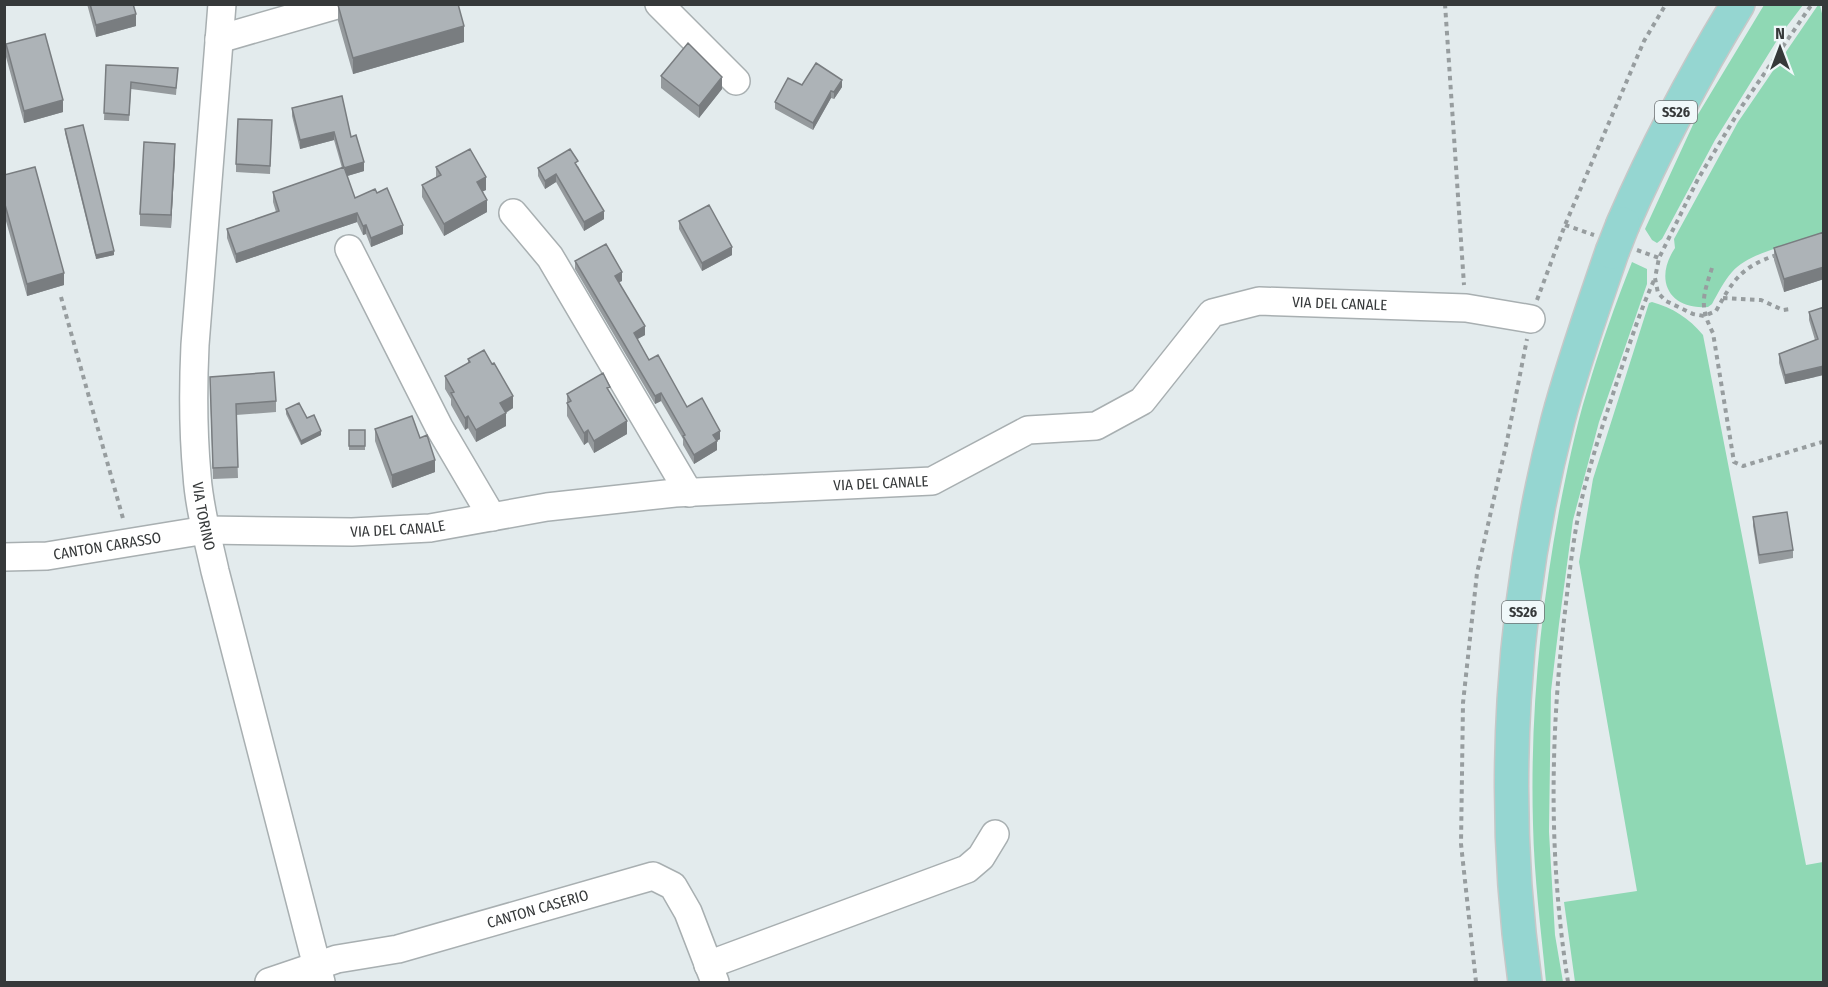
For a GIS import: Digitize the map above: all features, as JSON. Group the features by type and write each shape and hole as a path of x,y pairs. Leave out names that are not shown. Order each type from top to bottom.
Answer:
{"main road":[{"name":"SS26","path":"1525,982 1514,870 1513,744 1519,638 1529,561 1544,481 1575,360 1617,238 1664,133 1702,63 1738,4"}],"street":[{"name":"VIA TORINO","path":"222,4 193,387 197,476 206,530 319,974"},
{"path":"219,39 340,4"},
{"path":"659,4 736,81"},
{"path":"513,213 550,257 689,493"},
{"path":"349,249 439,427 492,517"},
{"name":"VIA DEL CANALE","path":"206,530 351,532 430,528 547,507 689,493 932,481 1028,430 1096,426 1142,401 1212,313 1259,301 1466,308 1531,319"},
{"name":"CANTON CARASSO","path":"6,554 47,556 206,530"},
{"name":"CANTON CASERIO","path":"269,982 319,974 337,959 398,949 653,876 673,885 688,912 712,974 967,869 981,857 995,834"}],"path":[{"path":"1445,4 1466,308"},
{"path":"1476,982 1461,844 1463,703 1477,573 1507,441 1531,319 1565,225 1611,117 1644,41 1666,4"},
{"path":"1568,982 1555,859 1553,758 1558,666 1567,591 1583,494 1639,313 1654,278 1659,258 1698,179 1742,106 1812,4"},
{"path":"1654,278 1658,293 1666,302 1693,314 1704,316 1716,311 1730,285 1741,272 1762,260 1783,254"},
{"path":"1712,268 1703,300 1704,316 1713,333 1734,462 1743,466 1822,442"},
{"path":"61,297 130,542"},
{"path":"1723,298 1761,300 1783,310 1791,309"}],"green space":[{"path":"1764,5 1803,5 1781,34 1715,140 1662,239 1657,243 1652,240 1645,229 1697,116"},
{"path":"1820,5 1824,22 1823,235 1750,258 1732,272 1708,307 1694,307 1683,303 1674,298 1666,281 1669,260 1675,248 1674,239 1738,122"},
{"path":"1632,262 1647,269 1647,284 1599,422 1573,520 1559,624 1551,691 1549,832 1555,935 1563,982 1546,982 1535,864 1532,785 1535,706 1546,589 1575,436 1597,358"},
{"path":"1652,302 1680,314 1703,335 1806,865 1823,862 1823,982 1575,982 1564,902 1637,891 1579,562 1593,479 1649,303"}],"building":[{"path":"90,4 133,4 136,14 96,25"},
{"path":"458,4 464,26 353,58 338,5"},
{"path":"45,34 63,100 24,111 6,44"},
{"path":"688,43 722,77 699,106 661,76"},
{"path":"816,63 842,80 834,92 831,91 813,123 775,102 788,78 802,85"},
{"path":"106,65 178,68 176,88 131,82 129,115 104,113"},
{"path":"342,96 351,137 356,135 364,162 344,168 334,132 300,140 292,108"},
{"path":"238,119 272,120 270,166 236,164"},
{"path":"83,125 114,251 96,255 65,129"},
{"path":"144,142 175,144 171,215 140,214"},
{"path":"470,149 486,177 477,182 487,200 444,224 422,185 441,175 436,167"},
{"path":"570,149 578,161 575,163 604,211 584,222 556,174 545,181 538,168"},
{"path":"35,167 64,273 27,284 4,201 4,175"},
{"path":"344,167 355,198 375,189 377,193 387,188 403,225 371,238 366,225 363,226 357,213 236,254 227,229 279,211 273,192"},
{"path":"709,205 732,247 702,263 679,221"},
{"path":"1824,232 1824,267 1784,279 1774,248"},
{"path":"606,244 622,272 615,276 645,326 634,333 649,360 658,355 687,407 702,398 720,431 713,435 717,441 694,455 661,393 655,396 575,261"},
{"path":"1824,307 1824,366 1785,375 1779,354 1818,339 1809,312"},
{"path":"484,350 513,396 500,403 506,413 476,430 468,416 465,418 451,393 454,392 445,376 470,362 468,359"},
{"path":"274,372 276,401 236,404 238,467 213,468 210,377"},
{"path":"603,373 610,387 607,388 627,421 594,441 588,430 584,433 567,403 571,401 567,394"},
{"path":"299,403 307,418 314,415 321,431 301,441 286,409"},
{"path":"412,416 420,438 427,435 435,460 392,475 375,429"},
{"path":"349,430 365,430 365,446 349,446"},
{"path":"1787,512 1793,550 1759,555 1753,517"}]}
